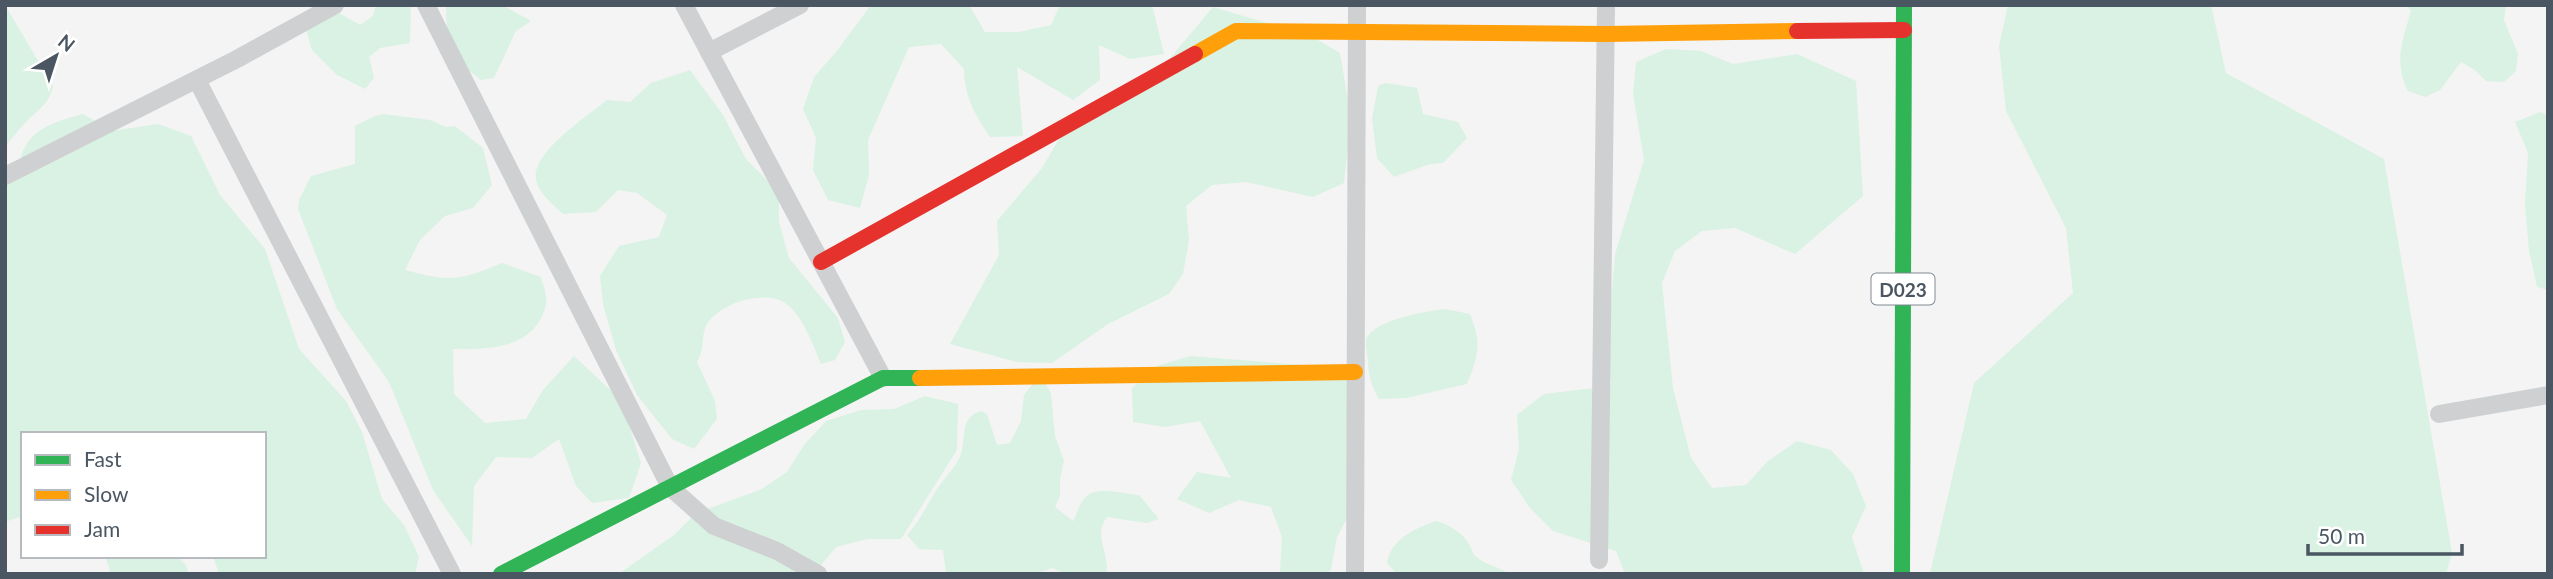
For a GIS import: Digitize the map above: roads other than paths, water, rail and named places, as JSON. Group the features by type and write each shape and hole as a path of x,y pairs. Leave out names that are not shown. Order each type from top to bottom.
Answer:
{"street":[{"path":"5,176 197,79 335,5"},
{"path":"426,5 670,487 714,526 777,551 818,574"},
{"path":"684,5 883,378"},
{"path":"709,52 800,5"},
{"path":"1354,574 1357,5"},
{"path":"1599,560 1606,5"},
{"name":"D023","path":"1902,574 1904,5"},
{"path":"821,262 1236,31 1606,34 1904,30"},
{"path":"197,79 452,574"},
{"path":"501,574 883,378 1355,372"},
{"path":"2439,414 2548,395"}]}
